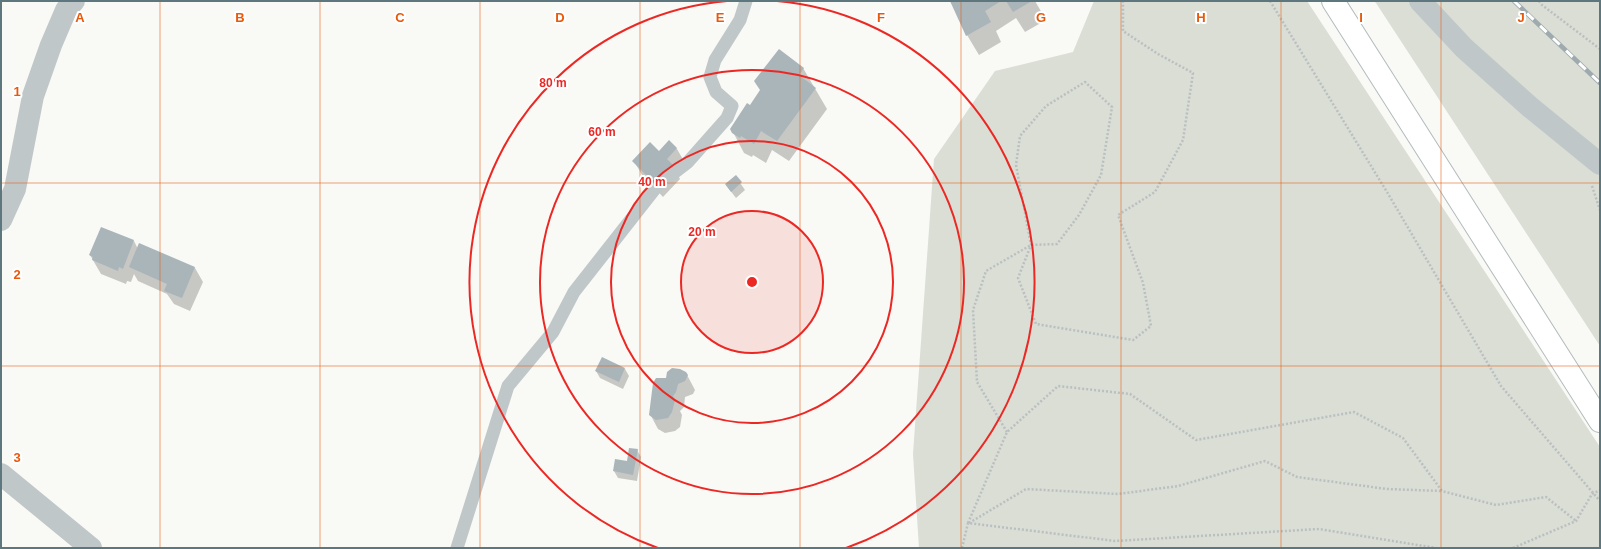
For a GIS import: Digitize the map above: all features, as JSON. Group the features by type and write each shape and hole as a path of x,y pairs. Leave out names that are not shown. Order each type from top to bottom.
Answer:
{"main road":[{"path":"1333,1 1600,421"}],"street":[{"path":"1,220 15,189 33,96 51,45 66,10 74,1"},
{"path":"1420,1 1464,48 1530,107 1600,164"},
{"path":"1,474 91,548"}],"lane":[{"path":"457,548 508,386 553,332 574,292 658,185 688,162 727,118 732,106 716,92 710,76 715,60 740,20 746,1"}],"path":[{"path":"1007,432 977,382 973,310 986,271 1031,245 1057,244 1079,215 1100,175 1112,107 1085,82 1046,106 1020,136 1016,165 1031,245 1018,278 1036,324 1133,340 1151,326 1142,283 1118,215 1155,192 1183,140 1193,73 1158,54 1123,31 1124,1"},
{"path":"1270,1 1383,186 1501,386 1600,502"},
{"path":"1539,1 1542,5 1600,49"},
{"path":"962,548 968,523 1007,432 1058,386 1130,394 1196,440 1354,412 1403,438 1442,491"},
{"path":"968,523 1026,489 1118,494 1178,486 1265,461 1297,477 1388,489 1442,491 1496,504 1546,497 1576,521"},
{"path":"1513,548 1576,521 1592,494 1600,490"},
{"path":"968,523 1115,541 1320,529 1436,548"}],"shaded area":[{"path":"1094,1 1307,1 1600,447 1600,548 919,548 913,454 934,159 995,71 1073,52"},
{"path":"1374,1 1600,1 1600,346 1376,3"}],"building":[{"path":"950,1 1001,1 985,11 991,22 966,36"},
{"path":"1006,1 1032,1 1013,12"},
{"path":"779,49 804,68 799,75 816,88 777,141 761,131 754,144 741,136 740,138 732,133 730,129 747,103 750,105 760,90 754,81"},
{"path":"669,140 677,148 667,159 673,165 655,184 632,161 650,142 659,151"},
{"path":"736,175 742,182 731,192 725,184"},
{"path":"101,227 134,240 123,269 119,267 118,271 92,260 93,257 89,255"},
{"path":"139,243 195,267 182,298 164,291 167,284 129,267"},
{"path":"602,357 625,368 619,382 595,371"},
{"path":"672,368 680,369 688,375 685,381 678,384 676,392 673,396 675,400 672,412 668,418 656,420 649,415 653,383 656,378 666,378 667,372"},
{"path":"629,448 638,449 633,475 613,471 615,459 627,461"}],"railway":[{"path":"1514,1 1600,83"}]}
